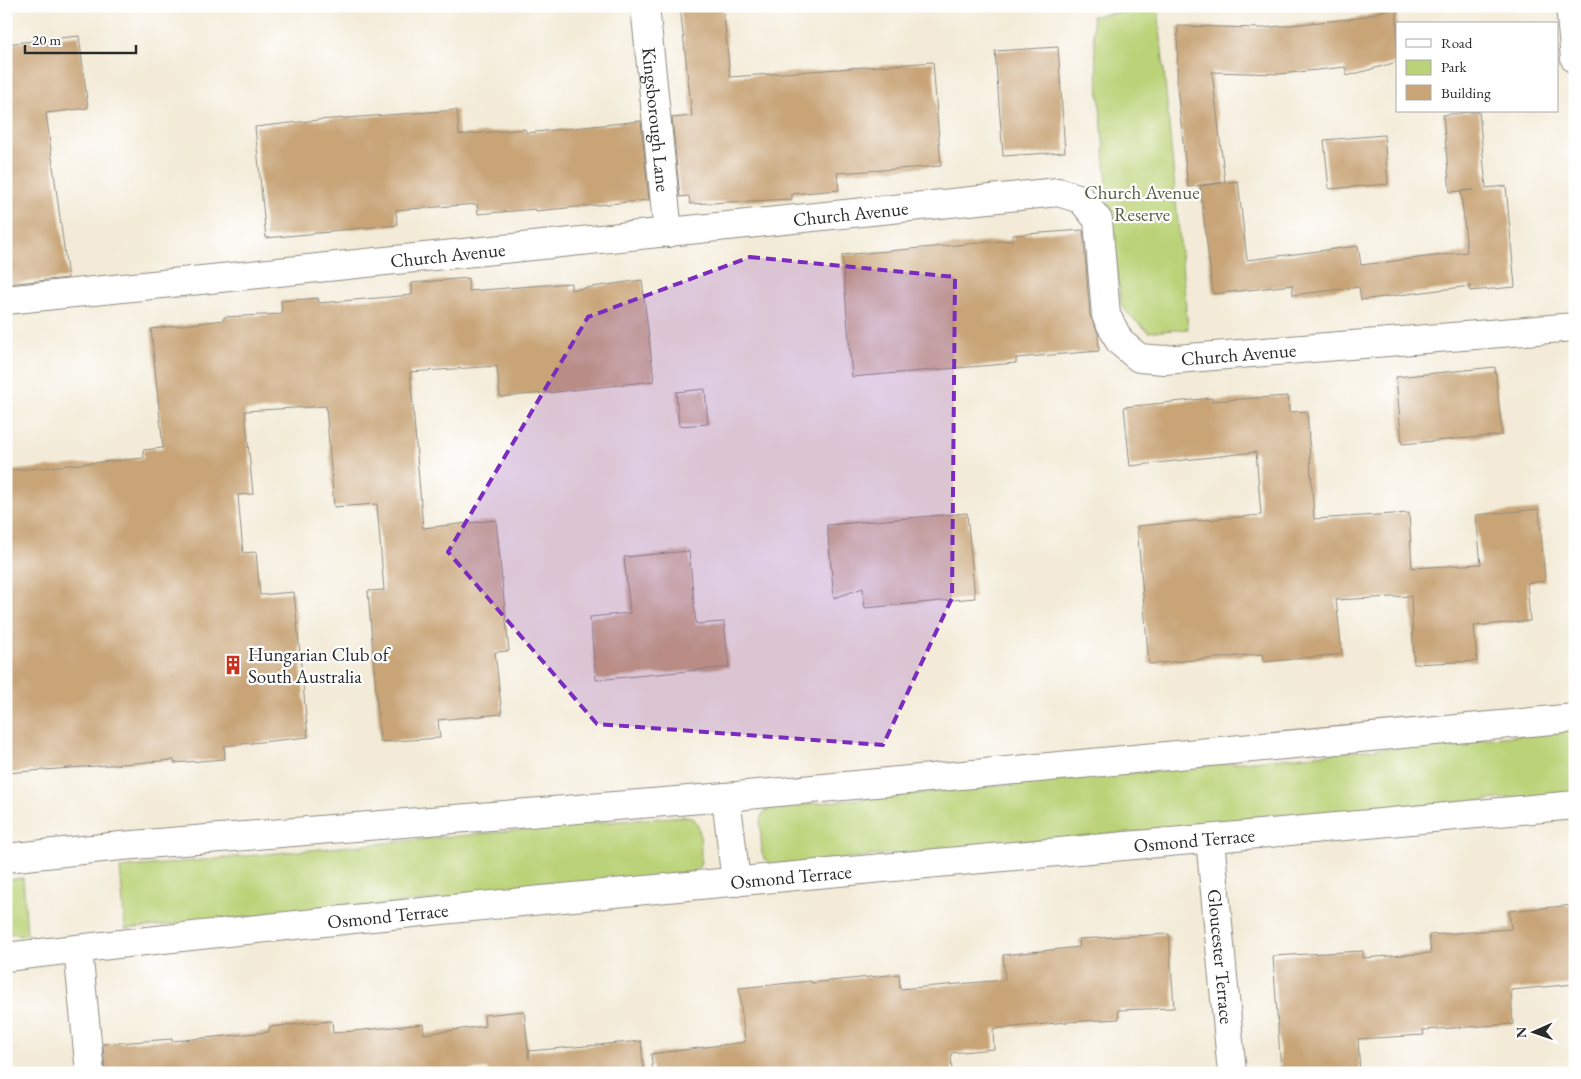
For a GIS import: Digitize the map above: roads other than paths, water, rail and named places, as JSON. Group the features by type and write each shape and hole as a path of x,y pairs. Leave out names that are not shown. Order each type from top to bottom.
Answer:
{"street":[{"name":"Kingsborough Lane","path":"645,6 668,233"},
{"path":"1570,6 1575,59"},
{"name":"Church Avenue","path":"6,300 1058,192 1081,199 1098,220 1106,315 1120,342 1140,358 1164,360 1575,327"},
{"path":"6,858 131,845 726,798 1575,718"},
{"path":"726,798 736,882"},
{"name":"Osmond Terrace","path":"6,957 736,882 1575,805"},
{"name":"Gloucester Terrace","path":"1210,839 1232,1073"},
{"path":"78,949 90,1073"}],"place":[{"name":"Hungarian Club of South Australia","path":"233,665"}],"park label":[{"name":"Church Avenue Reserve","path":"1142,203"}]}
